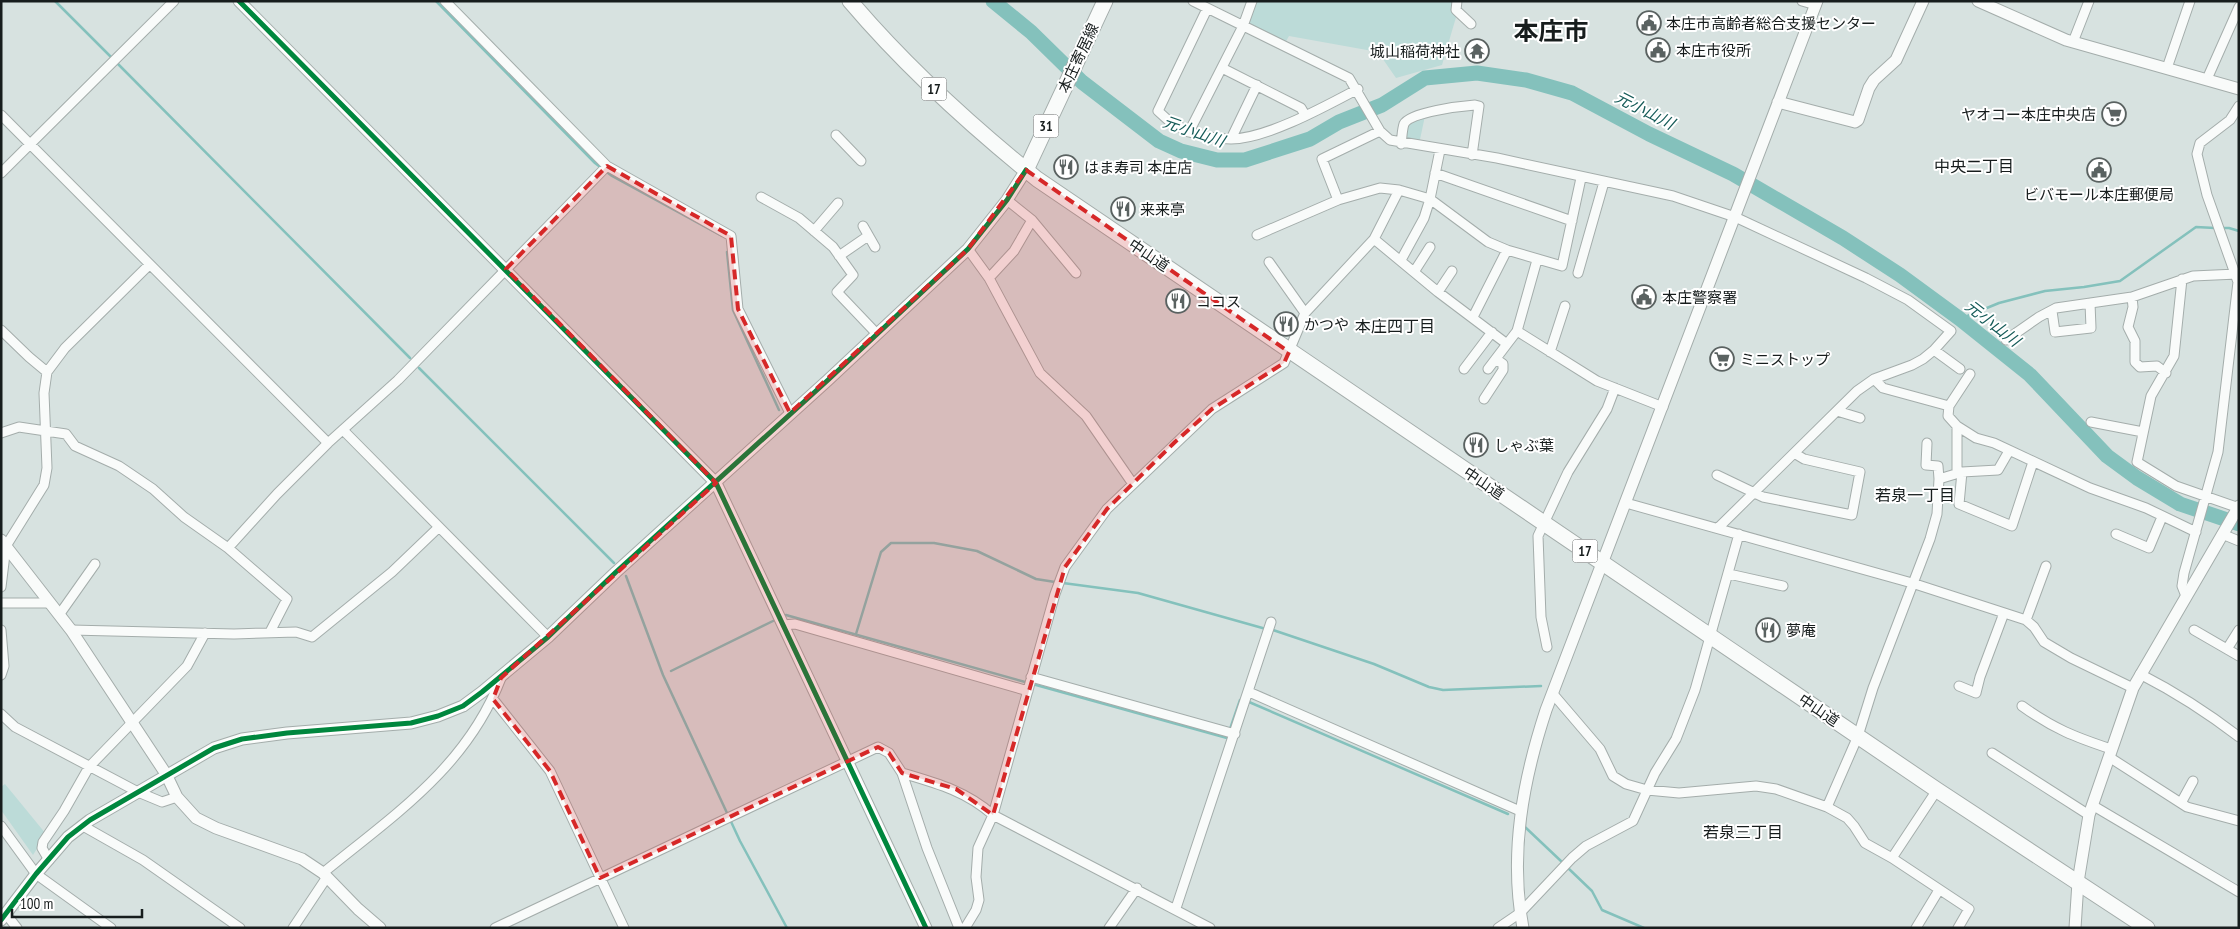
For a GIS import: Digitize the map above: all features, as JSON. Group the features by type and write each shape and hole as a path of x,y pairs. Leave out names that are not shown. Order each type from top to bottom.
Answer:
{"main road":[{"name":"中山道","path":"850,1 897,54 960,113 1026,170 1289,352 1710,637 1937,790 2147,928"},
{"name":"本庄寄居線","path":"1026,170 1105,1"}],"street":[{"path":"1,173 174,1"},
{"path":"239,1 716,483 926,928"},
{"path":"444,1 607,166 731,236 738,309 790,413"},
{"path":"1193,1 1350,78 1378,127 1390,140 1401,144 1497,158 1581,178 1673,196 1736,218 1866,278 1908,300 1951,331 1934,350 1912,365 1874,379 1858,391 1718,528"},
{"path":"1189,132 1243,26 1252,1"},
{"path":"1457,1 1456,10 1471,24"},
{"path":"1523,928 1520,913 1518,857 1520,811 1531,755 1816,3 1802,1"},
{"path":"1778,102 1856,122 1874,80 1896,60 1923,1"},
{"path":"1978,1 2073,42 2239,89"},
{"path":"2073,42 2089,1"},
{"path":"2167,68 2190,1"},
{"path":"2207,79 2239,7"},
{"path":"1206,9 1158,112 1169,121 1189,132 1231,139 1260,134 1360,93"},
{"path":"1222,68 1301,108 1305,115"},
{"path":"1231,139 1257,86"},
{"path":"1401,144 1404,124 1407,121 1425,113 1475,104 1479,106 1472,155"},
{"path":"2186,596 2182,586 2184,573 2218,452 2238,279 2207,195 2197,154 2200,143 2230,120 2239,106"},
{"path":"1,115 328,443"},
{"path":"1338,200 1322,159 1378,127"},
{"path":"836,135 860,161"},
{"path":"1401,260 1424,218 1440,150"},
{"path":"228,548 277,494 328,443 398,380 607,166"},
{"path":"17,928 4,917 36,874 68,837 166,774 214,748 242,740 287,733 411,723 438,716 463,706 501,678 716,483 968,249 1007,200 1026,170"},
{"path":"1436,173 1572,221"},
{"path":"1258,235 1338,200 1380,188 1399,190 1430,199 1488,242 1537,260 1562,266 1581,178"},
{"path":"1578,273 1604,182"},
{"path":"965,928 976,910 979,900 976,878 978,848 993,815 1054,594 1066,567 1107,509 1212,410 1284,363 1305,313 1374,238 1399,190"},
{"path":"761,197 799,218 839,256 853,275 837,292 877,334"},
{"path":"1007,200 1032,220 1076,273"},
{"path":"814,231 838,203"},
{"path":"989,278 1014,251 1032,220"},
{"path":"863,226 875,247"},
{"path":"839,256 868,236"},
{"path":"1374,238 1438,292 1506,344"},
{"path":"1414,272 1430,247"},
{"path":"968,249 989,278 1040,373 1086,416 1133,484"},
{"path":"1473,317 1507,250"},
{"path":"1488,369 1517,331 1537,260"},
{"path":"1270,262 1305,313"},
{"path":"1,587 4,543 44,485 47,468 44,431 44,393 47,372 64,348 149,265"},
{"path":"1438,292 1452,271"},
{"path":"2006,340 2039,317 2052,311 2132,297 2193,276 2238,279"},
{"path":"2075,928 2078,882 2091,810 2133,688 2238,508 2176,486 2137,462 2151,396 2166,373 2174,356 2182,279"},
{"path":"2132,297 2133,307 2128,327 2135,341 2134,362 2140,368 2157,366 2166,373"},
{"path":"2052,311 2055,332 2091,328 2090,303"},
{"path":"1550,352 1565,306"},
{"path":"1,330 47,372"},
{"path":"1517,331 1597,381 1663,407"},
{"path":"1464,369 1492,332"},
{"path":"1934,350 1960,369"},
{"path":"1484,399 1503,370 1503,364 1496,359"},
{"path":"1970,374 1949,406 1948,416 1957,426 1976,438 1994,443 2076,482 2140,505 2162,517 2197,528"},
{"path":"1874,379 1883,388 1949,406"},
{"path":"1547,647 1542,617 1536,541 1568,472 1607,409 1615,388"},
{"path":"1837,411 1860,418"},
{"path":"2091,422 2143,432"},
{"path":"1957,426 1959,504 2012,526 2033,462"},
{"path":"1,433 19,427 66,434 75,446 118,466 153,489 184,517 228,548 287,599 270,632"},
{"path":"343,430 548,637"},
{"path":"1827,807 1858,736 1873,688 1937,514 1938,466 1926,465 1927,443"},
{"path":"1939,479 1959,472 1998,470 2009,450"},
{"path":"1717,475 1763,497 1852,515 1860,472 1804,459 1794,453"},
{"path":"1626,503 1912,584 2026,620 2034,627 2044,642 2071,658 2133,688"},
{"path":"2116,534 2149,548 2162,517"},
{"path":"71,630 234,634 296,632 312,637 392,572 439,527"},
{"path":"2223,533 2239,541"},
{"path":"1498,928 1520,913 1572,858 1586,846 1633,821 1646,790 1676,739 1695,690 1739,534"},
{"path":"4,543 71,630 166,774 178,797 196,818 216,828 302,859 325,875 358,909 380,928"},
{"path":"60,615 95,564"},
{"path":"2026,620 2046,566"},
{"path":"1729,574 1783,586"},
{"path":"1,603 50,603"},
{"path":"1959,686 1976,693 1980,677 2004,613"},
{"path":"1176,908 1271,622"},
{"path":"783,624 795,624 1028,691"},
{"path":"1,630 4,666 1,675"},
{"path":"2194,630 2239,656"},
{"path":"2227,649 2239,630"},
{"path":"48,860 42,848 43,842 64,812 89,767 187,666 204,633"},
{"path":"2140,674 2164,686 2215,718 2239,737"},
{"path":"293,928 325,875 428,787 457,755 493,699 501,678"},
{"path":"1031,678 1235,734"},
{"path":"1249,692 1520,811"},
{"path":"1553,694 1600,749 1613,776 1626,784 1646,790 1679,794 1756,786 1776,790 1827,807 1847,818 1865,843 1892,858 1969,910 1958,928"},
{"path":"493,699 550,771 624,928"},
{"path":"2022,706 2049,726 2110,753 2187,808 2239,821"},
{"path":"1,714 15,727 138,792 162,802 178,797"},
{"path":"495,928 878,747 889,753 902,773 927,848 959,928"},
{"path":"1992,753 2239,892"},
{"path":"902,773 956,789 980,803 993,815 1176,908 1210,928"},
{"path":"2180,803 2192,780"},
{"path":"1892,858 1937,790"},
{"path":"1,826 36,874 111,928"},
{"path":"83,826 143,860 240,928"},
{"path":"1109,928 1137,888"},
{"path":"1916,928 1939,890"}],"highlighted area":[{"path":"607,166 731,236 738,309 790,413 968,249 1026,170 1289,352 1284,363 1212,409 1175,442 1107,509 1065,567 993,815 956,789 902,773 889,753 878,747 600,878 550,771 493,699 501,678 716,483 506,269"}],"shaded area":[{"path":"1257,1 1459,1 1459,7 1442,65 1396,78 1378,52 1289,36 1285,43 1251,26 1249,23"},
{"path":"1425,116 1419,144 1405,139 1407,125"},
{"path":"5,784 46,834 33,855 1,810 1,787"}],"waterway":[{"path":"55,1 111,57"},
{"path":"436,1 595,163 612,176 722,236"},
{"name":"元小山川","path":"993,1 1031,32 1082,82 1159,141 1181,151 1217,160 1245,160 1310,139 1339,122 1382,105 1425,78 1477,73 1526,80 1572,93 1649,134 1733,174 1843,238 1900,275 1960,319 2030,375 2107,456 2137,478 2180,504 2239,524"},
{"path":"118,64 410,358"},
{"path":"1960,319 1999,303 2045,291 2120,281 2196,227 2215,228"},
{"path":"2221,228 2239,231"},
{"path":"727,252 733,310 779,410"},
{"path":"419,368 614,563"},
{"path":"856,634 881,552 891,543 934,543 977,551 1036,579 1055,582"},
{"path":"626,576 663,675 740,841 787,928"},
{"path":"1063,583 1138,593 1266,629"},
{"path":"786,615 1025,682"},
{"path":"671,671 773,621"},
{"path":"1273,630 1374,664 1429,687 1443,690 1541,686"},
{"path":"1036,685 1227,738"},
{"path":"1230,729 1240,700"},
{"path":"1249,702 1508,814"},
{"path":"1525,827 1562,862"},
{"path":"1568,868 1592,891 1602,910 1644,928"}],"cycle path":[{"path":"239,1 716,483 926,928"},
{"path":"1,920 36,874 68,837 90,820 214,748 242,739 287,733 411,723 438,716 463,706 548,637 616,572 828,380 968,249 1007,200 1026,170"}],"place":[{"name":"本庄市高齢者総合支援センター","path":"1649,23"},
{"name":"本庄市役所","path":"1658,50"},
{"name":"城山稲荷神社","path":"1477,51"},
{"name":"ヤオコー本庄中央店","path":"2114,114"},
{"name":"はま寿司 本庄店","path":"1066,167"},
{"name":"ビバモール本庄郵便局","path":"2099,170"},
{"name":"来来亭","path":"1123,209"},
{"name":"本庄警察署","path":"1644,297"},
{"name":"ココス","path":"1178,301"},
{"name":"かつや","path":"1286,324"},
{"name":"ミニストップ","path":"1722,359"},
{"name":"しゃぶ葉","path":"1476,445"},
{"name":"夢庵","path":"1768,630"}],"district":[{"name":"本庄市","path":"1551,31"},
{"name":"中央二丁目","path":"1974,166"},
{"name":"本庄四丁目","path":"1395,326"},
{"name":"若泉一丁目","path":"1915,495"},
{"name":"若泉三丁目","path":"1743,832"}]}
